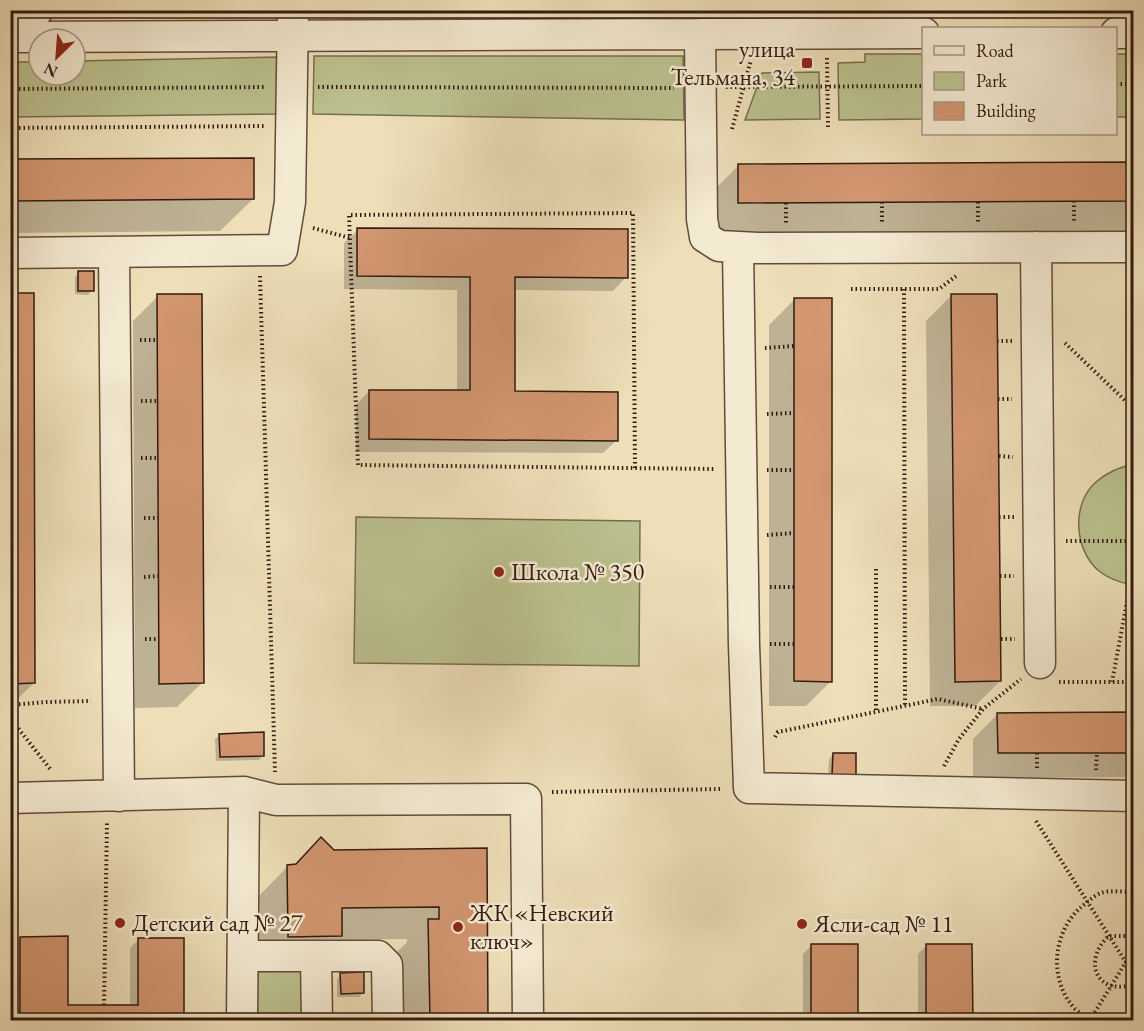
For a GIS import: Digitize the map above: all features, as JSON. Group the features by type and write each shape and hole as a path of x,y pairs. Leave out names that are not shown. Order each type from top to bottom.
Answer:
{"street":[{"path":"10,10 38,10"},
{"path":"10,37 293,23 523,22 700,34 885,22 922,32"},
{"path":"10,253 282,250 290,202 293,23"},
{"path":"1117,33 1134,33"},
{"path":"700,34 702,219 705,237 719,246 738,248 1134,247"},
{"path":"1036,247 1040,676"},
{"path":"738,248 749,788 1134,796"},
{"path":"113,796 118,701 114,253"},
{"path":"242,1020 244,792"},
{"path":"10,798 244,792 276,800 526,799 528,1020"},
{"path":"243,956 378,956 387,965 388,1020"},
{"path":"316,956 317,1020"}],"path":[{"path":"827,57 828,128"},
{"path":"732,129 751,60"},
{"path":"1117,84 1134,84"},
{"path":"10,88 922,86"},
{"path":"10,128 292,126"},
{"path":"635,468 633,213 349,214 358,465 741,470"},
{"path":"287,221 350,238"},
{"path":"851,289 939,289 978,260 978,247"},
{"path":"259,250 276,800"},
{"path":"904,289 905,706"},
{"path":"1037,315 1134,409"},
{"path":"1082,541 1134,541"},
{"path":"1112,682 1134,564"},
{"path":"876,569 876,712"},
{"path":"1017,682 1040,676"},
{"path":"936,792 937,779 959,739 983,709 1017,682 1040,676 1134,682"},
{"path":"747,754 766,753 778,732 938,699 983,709"},
{"path":"10,705 118,701"},
{"path":"10,718 72,797"},
{"path":"526,799 541,792 749,788"},
{"path":"1019,794 1134,975"},
{"path":"104,1005 113,796"},
{"path":"1134,892 1102,893 1072,915 1062,933 1057,952 1057,972 1063,992 1075,1008 1090,1020 1134,949"},
{"path":"1134,936 1109,936 1098,948 1095,966 1103,981 1111,986 1134,986"}],"green space":[{"path":"865,54 922,54 922,119 839,120 838,63 865,62"},
{"path":"1117,54 1133,54 1133,117 1117,117"},
{"path":"314,56 683,56 684,120 313,114"},
{"path":"279,57 280,114 11,117 10,62 27,62 27,87 87,87 87,61"},
{"path":"819,72 820,119 745,120 762,73"},
{"path":"1134,464 1133,585 1107,576 1091,562 1080,539 1079,514 1082,502 1096,482 1118,469"},
{"path":"356,517 640,521 639,666 354,663"},
{"path":"251,964 307,965 308,1020 250,1020"}],"building":[{"path":"254,158 254,199 10,201 10,159"},
{"path":"1134,162 1134,201 738,203 738,164"},
{"path":"357,228 628,229 628,278 515,277 515,391 618,392 618,441 369,439 369,390 470,390 470,277 357,276"},
{"path":"78,271 94,271 94,291 78,291"},
{"path":"10,293 34,293 35,683 10,684"},
{"path":"157,294 202,294 204,683 159,684"},
{"path":"951,294 997,294 1001,681 955,682"},
{"path":"794,298 832,298 832,682 794,681"},
{"path":"1134,712 1134,753 998,753 997,713"},
{"path":"264,732 264,756 220,757 219,734"},
{"path":"833,753 856,753 856,775 832,775"},
{"name":"ЖК «Невский ключ»","path":"321,837 334,850 487,848 488,1020 430,1020 428,919 439,919 439,907 342,908 342,936 288,937 287,865 296,864"},
{"path":"68,936 68,1005 138,1005 138,938 184,938 184,1020 20,1020 20,937"},
{"path":"811,944 858,944 858,1013 926,1013 926,944 972,944 973,1020 811,1020"},
{"path":"364,972 364,993 341,994 340,973"}],"place":[{"name":"улица Тельмана, 34","path":"807,63"},
{"name":"Школа № 350","path":"499,572"},
{"name":"Детский сад № 27","path":"120,923"},
{"name":"Ясли-сад № 11","path":"802,924"},
{"name":"ЖК «Невский ключ»","path":"458,927"}]}
